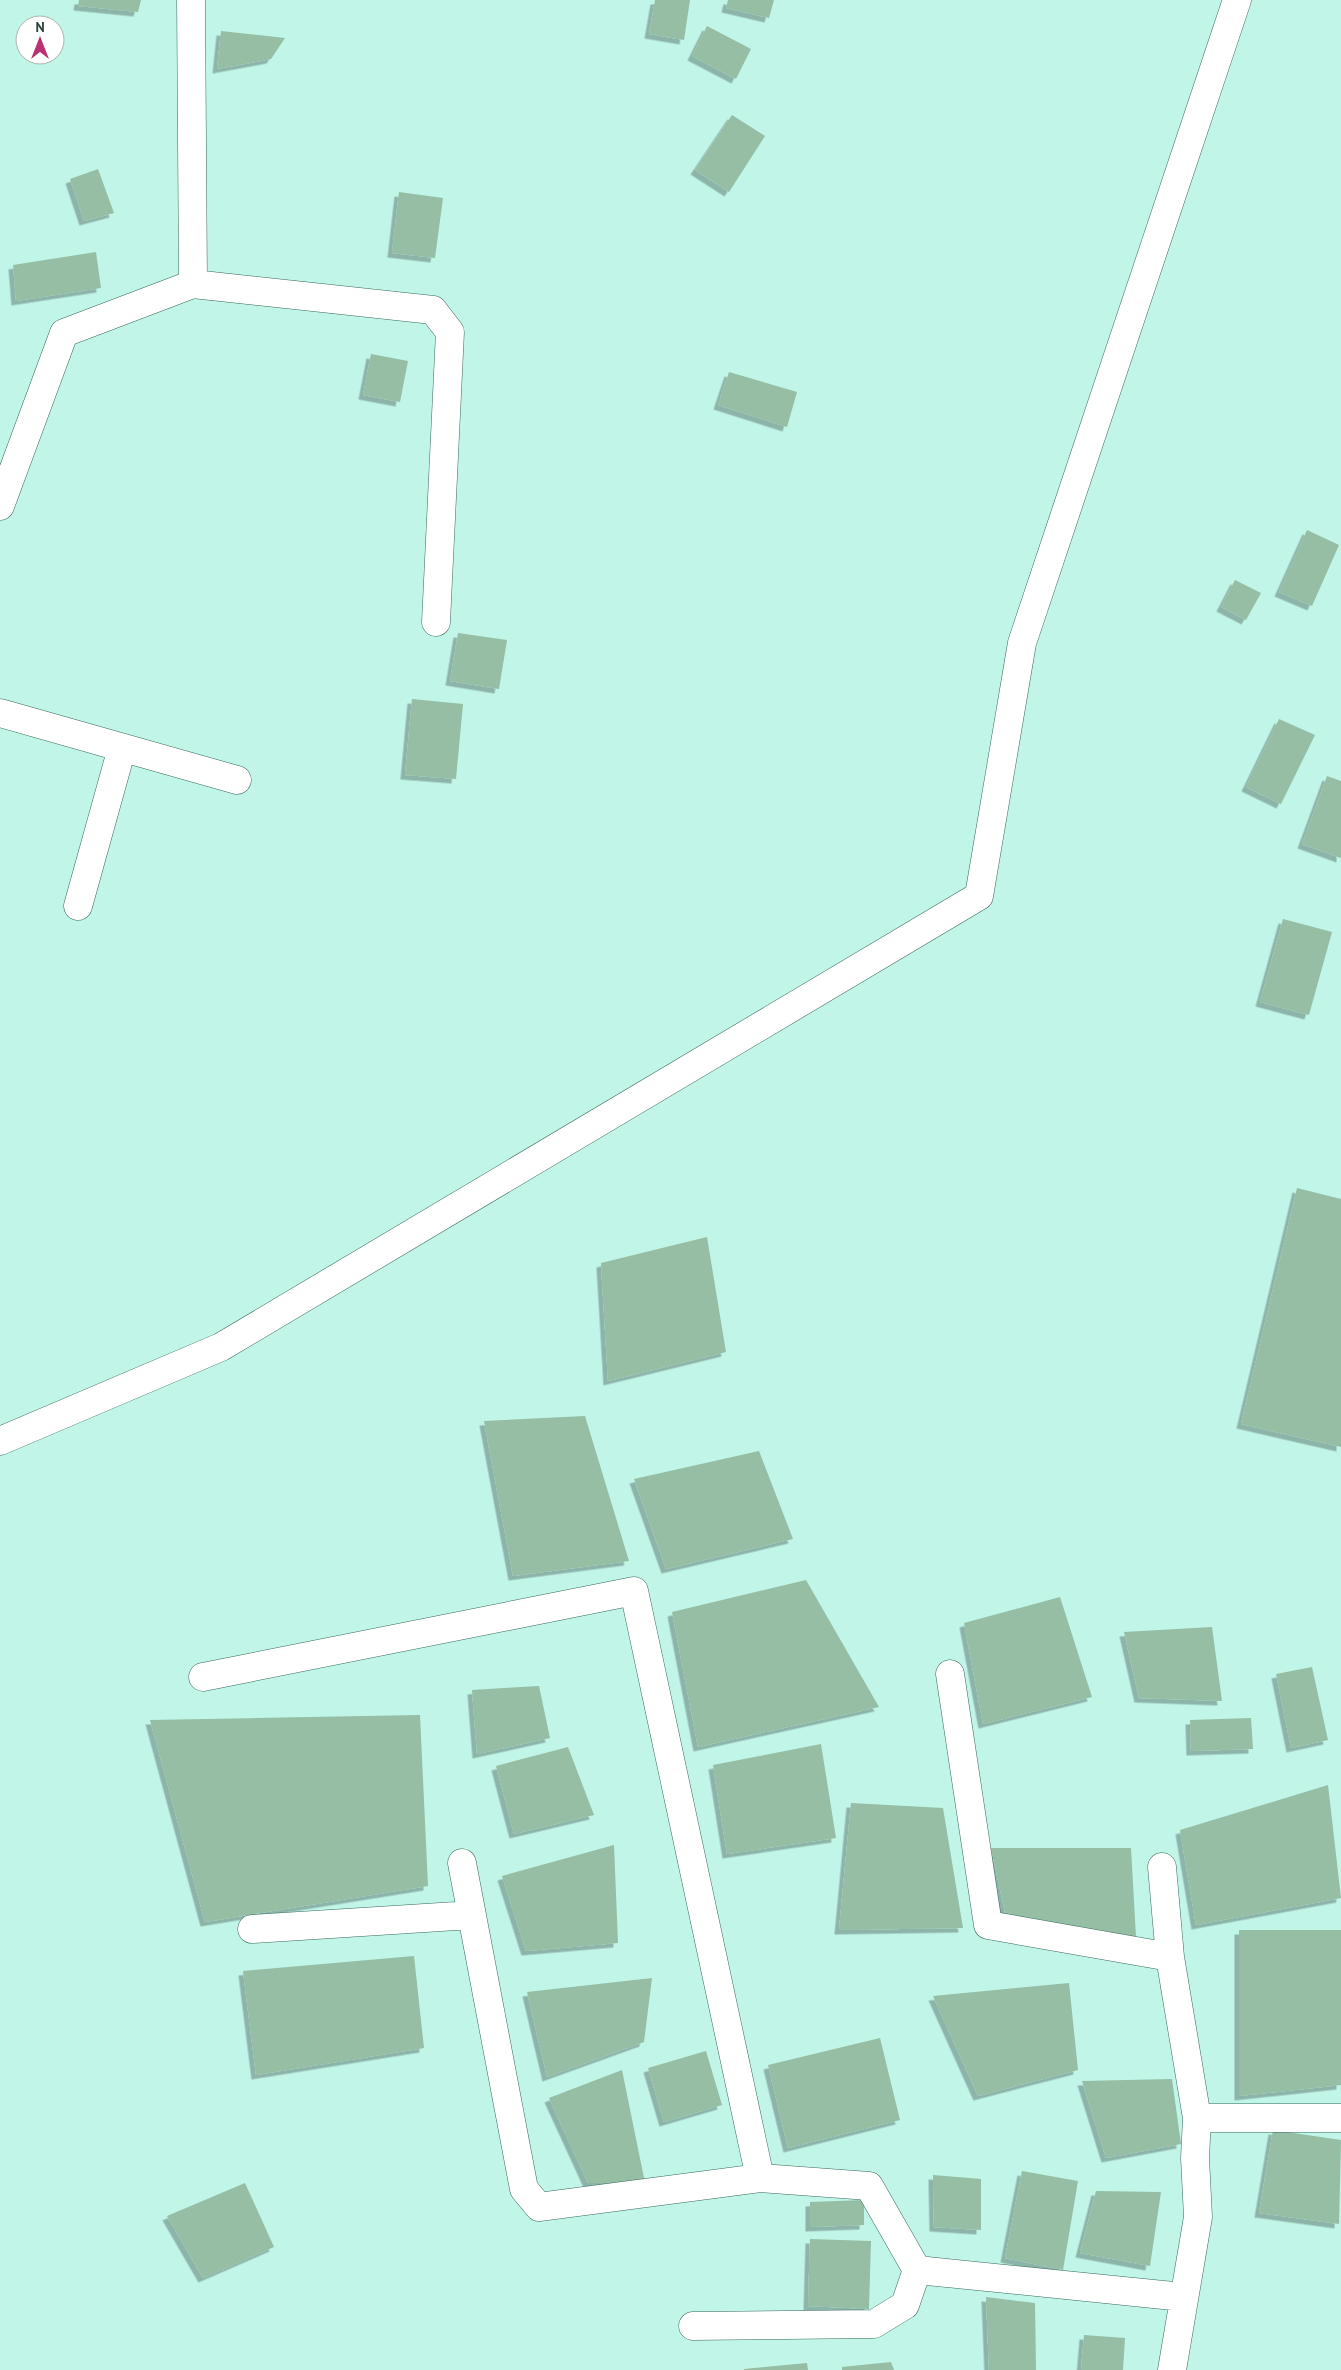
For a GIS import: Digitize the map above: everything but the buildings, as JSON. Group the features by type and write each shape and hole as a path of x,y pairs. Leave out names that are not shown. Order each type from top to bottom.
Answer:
{"street":[{"path":"191,0 193,284"},
{"path":"0,1441 221,1346 979,896 1022,643 1237,0"},
{"path":"0,506 64,333 193,284 433,310 450,332 436,622"},
{"path":"0,713 237,780"},
{"path":"78,906 122,748"},
{"path":"203,1677 634,1591 760,2178"},
{"path":"950,1674 988,1925 1170,1957"},
{"path":"462,1863 524,2188 539,2207 760,2178 869,2186 917,2270"},
{"path":"1162,1867 1170,1957 1197,2118 1195,2158 1198,2217 1182,2297 1172,2370"},
{"path":"252,1929 472,1915"},
{"path":"1197,2118 1341,2118"},
{"path":"917,2270 1182,2297"},
{"path":"693,2326 874,2324 904,2305 917,2270"}]}
